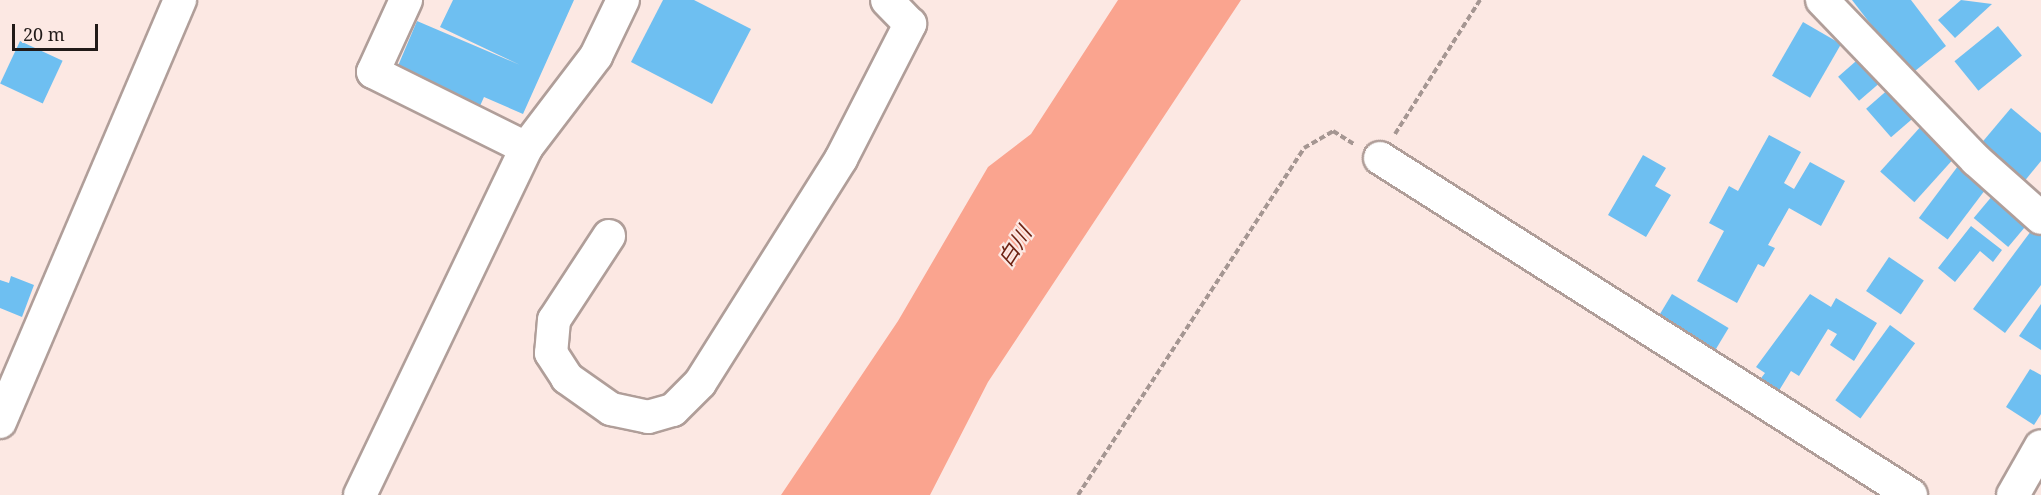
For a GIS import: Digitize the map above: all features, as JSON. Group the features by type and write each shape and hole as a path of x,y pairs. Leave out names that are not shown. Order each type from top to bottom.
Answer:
{"street":[{"path":"0,422 180,0"},
{"path":"406,0 373,72 526,148"},
{"path":"360,495 526,148 596,56 623,0"},
{"path":"609,236 554,320 551,353 567,378 610,410 648,417 673,410 700,383 841,159 910,24 887,0"},
{"path":"1822,0 1976,160 2041,218"},
{"path":"1380,159 1911,495"},
{"path":"2013,495 2041,446"}],"path":[{"path":"1078,495 1304,148 1333,131 1380,159 1479,0"}],"water":[{"name":"白川","path":"1118,0 1241,0 988,382 930,495 781,495 898,321 988,167 1031,134"}],"building":[{"path":"453,0 574,0 523,114 484,97 476,115 392,80 417,21 520,65 440,27"},
{"path":"663,0 694,0 751,29 712,104 631,62"},
{"path":"1852,0 1911,0 1946,46 1910,75"},
{"path":"1961,0 1992,4 1955,38 1938,20"},
{"path":"1803,22 1841,44 1810,98 1772,76"},
{"path":"1998,26 2022,56 1978,91 1954,61"},
{"path":"20,41 63,61 43,103 0,84"},
{"path":"1863,55 1884,79 1859,101 1838,77"},
{"path":"1891,87 1916,116 1891,137 1866,109"},
{"path":"2011,108 2041,133 2041,161 2023,183 1979,146"},
{"path":"1923,124 1957,155 1914,202 1880,172"},
{"path":"1769,135 1801,152 1784,183 1794,189 1810,162 1845,181 1821,226 1789,208 1768,245 1775,248 1764,267 1758,264 1737,303 1697,281 1724,231 1709,223 1729,186 1738,191"},
{"path":"1643,155 1666,168 1655,186 1671,195 1646,237 1608,215"},
{"path":"1958,166 1987,188 1948,240 1919,218"},
{"path":"1993,195 2027,224 2008,247 1974,218"},
{"path":"1971,226 2002,250 1993,262 1980,251 1955,282 1938,268"},
{"path":"2034,227 2041,233 2041,285 2005,333 1973,309"},
{"path":"1889,257 1924,280 1901,314 1866,291"},
{"path":"11,276 34,285 22,317 0,308 0,280 9,283"},
{"path":"1672,294 1729,328 1707,364 1650,330"},
{"path":"1810,294 1831,307 1836,298 1877,323 1854,361 1830,345 1837,334 1828,329 1799,376 1791,371 1777,394 1758,382 1765,373 1756,367"},
{"path":"2041,304 2041,350 2019,336"},
{"path":"1890,325 1915,343 1860,418 1835,400"},
{"path":"2030,369 2041,375 2041,414 2034,425 2006,407"}]}
